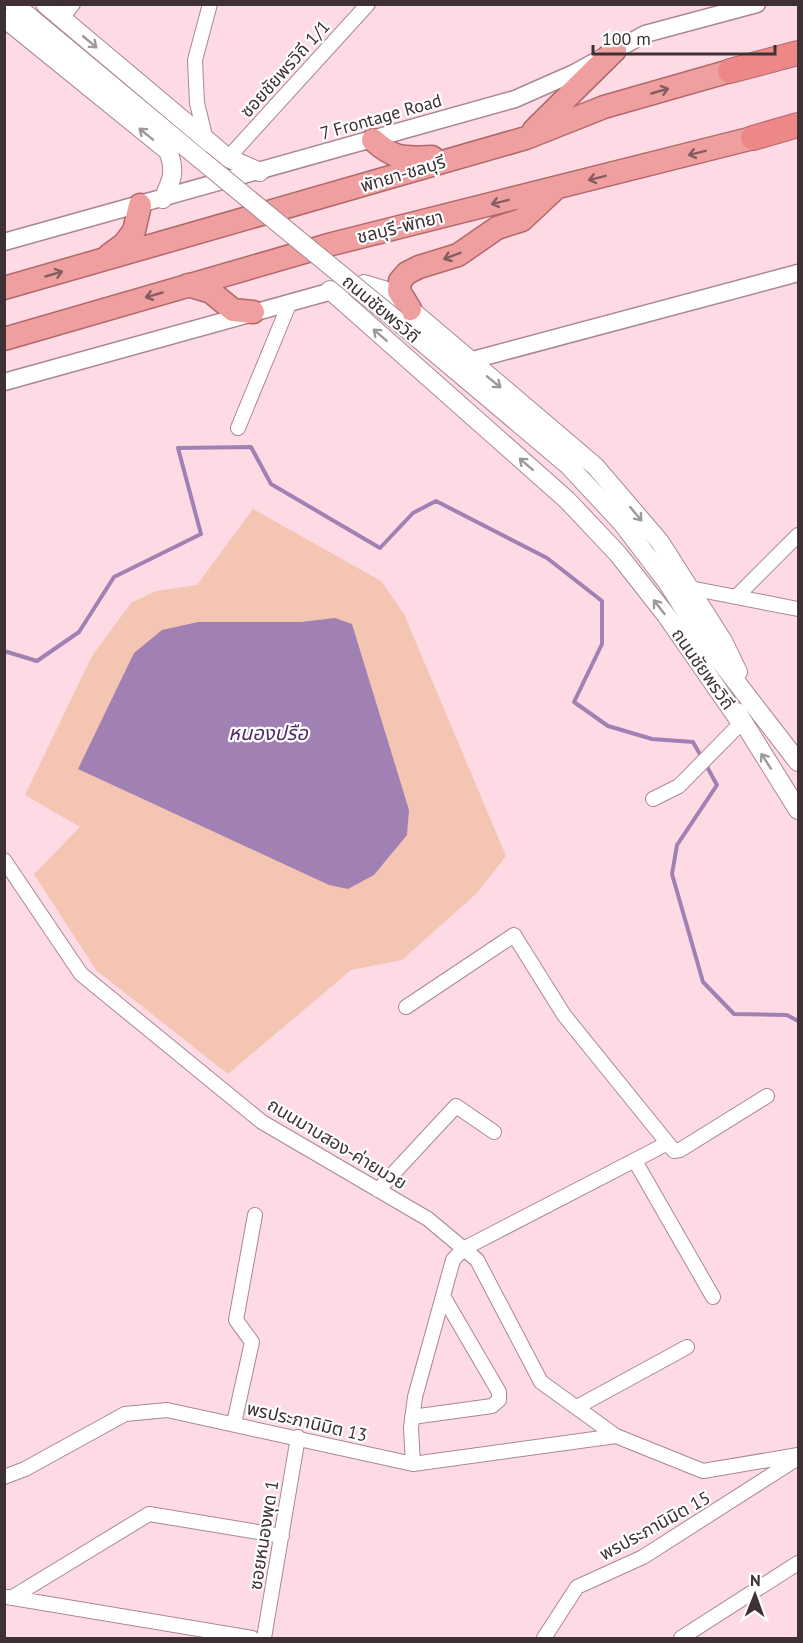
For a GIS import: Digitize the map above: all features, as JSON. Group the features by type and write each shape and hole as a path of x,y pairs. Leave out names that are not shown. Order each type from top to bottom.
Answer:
{"highway":[{"path":"526,138 615,50"},
{"name":"พัทยา-ชลบุรี","path":"4,288 526,138 604,107 798,53"},
{"name":"ชลบุรี-พัทยา","path":"4,339 332,244 798,125"},
{"path":"373,140 388,154 402,158 464,156"},
{"path":"402,314 400,280 407,273 458,255 497,228 522,220 557,187"},
{"path":"103,260 124,244 134,231 140,205"},
{"path":"188,285 211,292 233,310 253,312"}],"main road":[{"name":"ถนนชัยพรวิถี","path":"14,4 200,159 402,314 469,361 596,466 660,542 723,641 755,704"},
{"path":"45,4 67,11 206,141 228,158 260,172"},
{"path":"4,18 187,166 199,167 206,158 206,141"},
{"path":"163,199 173,178 174,167 168,151"},
{"name":"ถนนชัยพรวิถี","path":"364,284 384,290 402,314 568,465 635,540 667,582 711,650 798,762"},
{"name":"ถนนชัยพรวิถี","path":"330,290 567,500 618,554 666,615 798,810"},
{"name":"ถนนชัยพรวิถี","path":"711,650 741,723"}],"street":[{"path":"206,141 197,103 195,60 210,4"},
{"name":"ซอยชัยพรวิถี 1/1","path":"228,158 368,4"},
{"name":"7 Frontage Road","path":"4,242 515,99 574,73 645,34 758,4"},
{"path":"469,361 798,273"},
{"path":"4,382 330,290 364,284"},
{"path":"238,428 290,302"},
{"path":"737,596 798,535"},
{"path":"690,588 798,609"},
{"path":"653,799 685,781 741,723"},
{"name":"ถนนมาบสอง-ค่ายมวย","path":"4,860 81,974 190,1066 262,1122 428,1219 477,1260 541,1382 616,1436 703,1472 798,1457"},
{"path":"406,1007 514,934 564,1015 666,1144 674,1151 680,1150 767,1096"},
{"path":"378,1190 456,1106 494,1132"},
{"path":"413,1464 412,1417 453,1260 463,1249 666,1144"},
{"path":"635,1161 713,1298"},
{"path":"234,1423 252,1342 236,1320 255,1215"},
{"path":"412,1417 492,1406 499,1400 499,1392 443,1296"},
{"path":"577,1407 687,1347"},
{"name":"พรประภานิมิต 13","path":"4,1477 25,1469 125,1414 167,1410 413,1464 616,1436"},
{"name":"ซอยหนองพุด 1","path":"264,1638 298,1437"},
{"name":"พรประภานิมิต 15","path":"544,1638 577,1587 643,1557 798,1457"},
{"path":"8,1597 149,1514 282,1536"},
{"path":"681,1638 798,1563"},
{"path":"8,1597 252,1638"}],"shaded area":[{"path":"253,509 381,581 404,614 506,856 477,893 402,960 351,970 228,1074 96,970 34,874 80,827 25,795 92,656 131,603 156,591 197,585"}],"water":[{"name":"หนองปรือ","path":"335,618 352,624 409,810 407,835 374,875 348,889 329,885 78,769 134,653 162,630 198,622 301,622"}],"waterway":[{"path":"4,651 37,661 79,632 114,577 201,534 178,448 251,447 271,484 380,548 413,513 436,501 547,558 602,601 602,644 574,702 608,726 652,739 693,742 702,758"},
{"path":"706,765 717,785 677,845 672,874 703,982 734,1014 787,1015 798,1021"}]}
